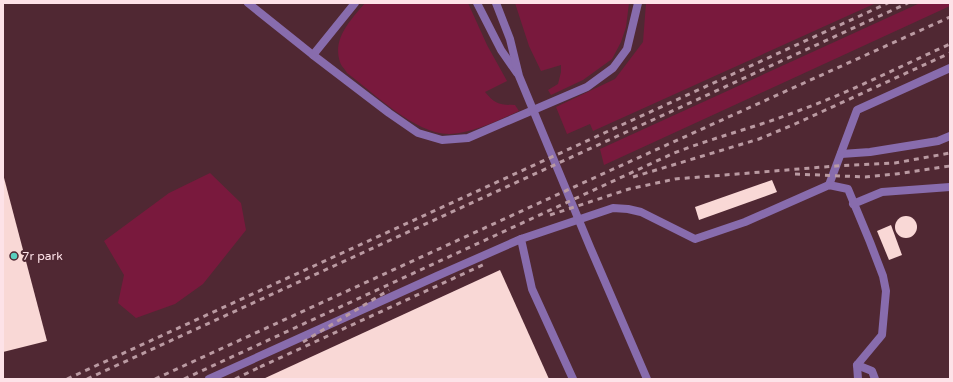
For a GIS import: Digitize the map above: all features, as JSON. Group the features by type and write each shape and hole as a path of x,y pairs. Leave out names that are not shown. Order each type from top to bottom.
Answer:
{"street":[{"path":"248,3 389,113 418,133 442,140 468,138 587,86 613,68 627,49 638,3"},
{"path":"313,55 355,3"},
{"path":"477,3 501,50 519,76"},
{"path":"496,3 510,39 519,76 647,379"},
{"path":"829,185 857,110 950,68"},
{"path":"841,154 870,152 938,141 950,136"},
{"path":"209,379 521,239 613,208 628,209 640,212 695,239 745,222 829,185 848,189 883,276 886,290 882,335 857,365 858,379"},
{"path":"853,204 882,192 950,187"},
{"path":"521,239 532,289 573,379"},
{"path":"857,365 872,371 875,379"}],"shaded area":[{"path":"365,3 468,3 487,45 507,81 485,92 498,103 515,105 519,111 477,129 450,134 423,128 396,111 347,73 340,62 338,53 341,37 344,30"},
{"path":"515,3 629,3 626,27 621,42 612,59 583,80 551,95 548,90 558,84 561,65 541,71 529,46"},
{"path":"646,3 876,3 593,131 590,124 567,134 556,107 615,79 643,42"},
{"path":"920,3 950,3 950,6 604,165 600,149"},
{"path":"210,173 241,203 246,230 203,284 175,304 136,318 118,303 124,275 104,241 169,193"}],"building":[{"name":"7r park","path":"3,174 47,341 3,352"},
{"path":"772,180 777,192 699,220 695,207"},
{"path":"906,216 914,219 917,227 914,235 906,238 898,235 895,227 898,219"},
{"path":"891,225 902,255 889,260 877,231"},
{"path":"500,270 549,379 263,379"}],"railway":[{"path":"67,379 888,3"},
{"path":"87,379 908,3"},
{"path":"155,379 950,17"},
{"path":"184,379 674,153 783,117 817,104 950,44"},
{"path":"633,177 759,139 950,53"},
{"path":"550,215 629,189 675,179 836,166 895,163 950,153"},
{"path":"795,174 865,177 950,166"},
{"path":"260,367 487,263"},
{"path":"303,342 389,290"},
{"path":"235,379 264,365"}],"place":[{"name":"7r park","path":"14,256"}]}
